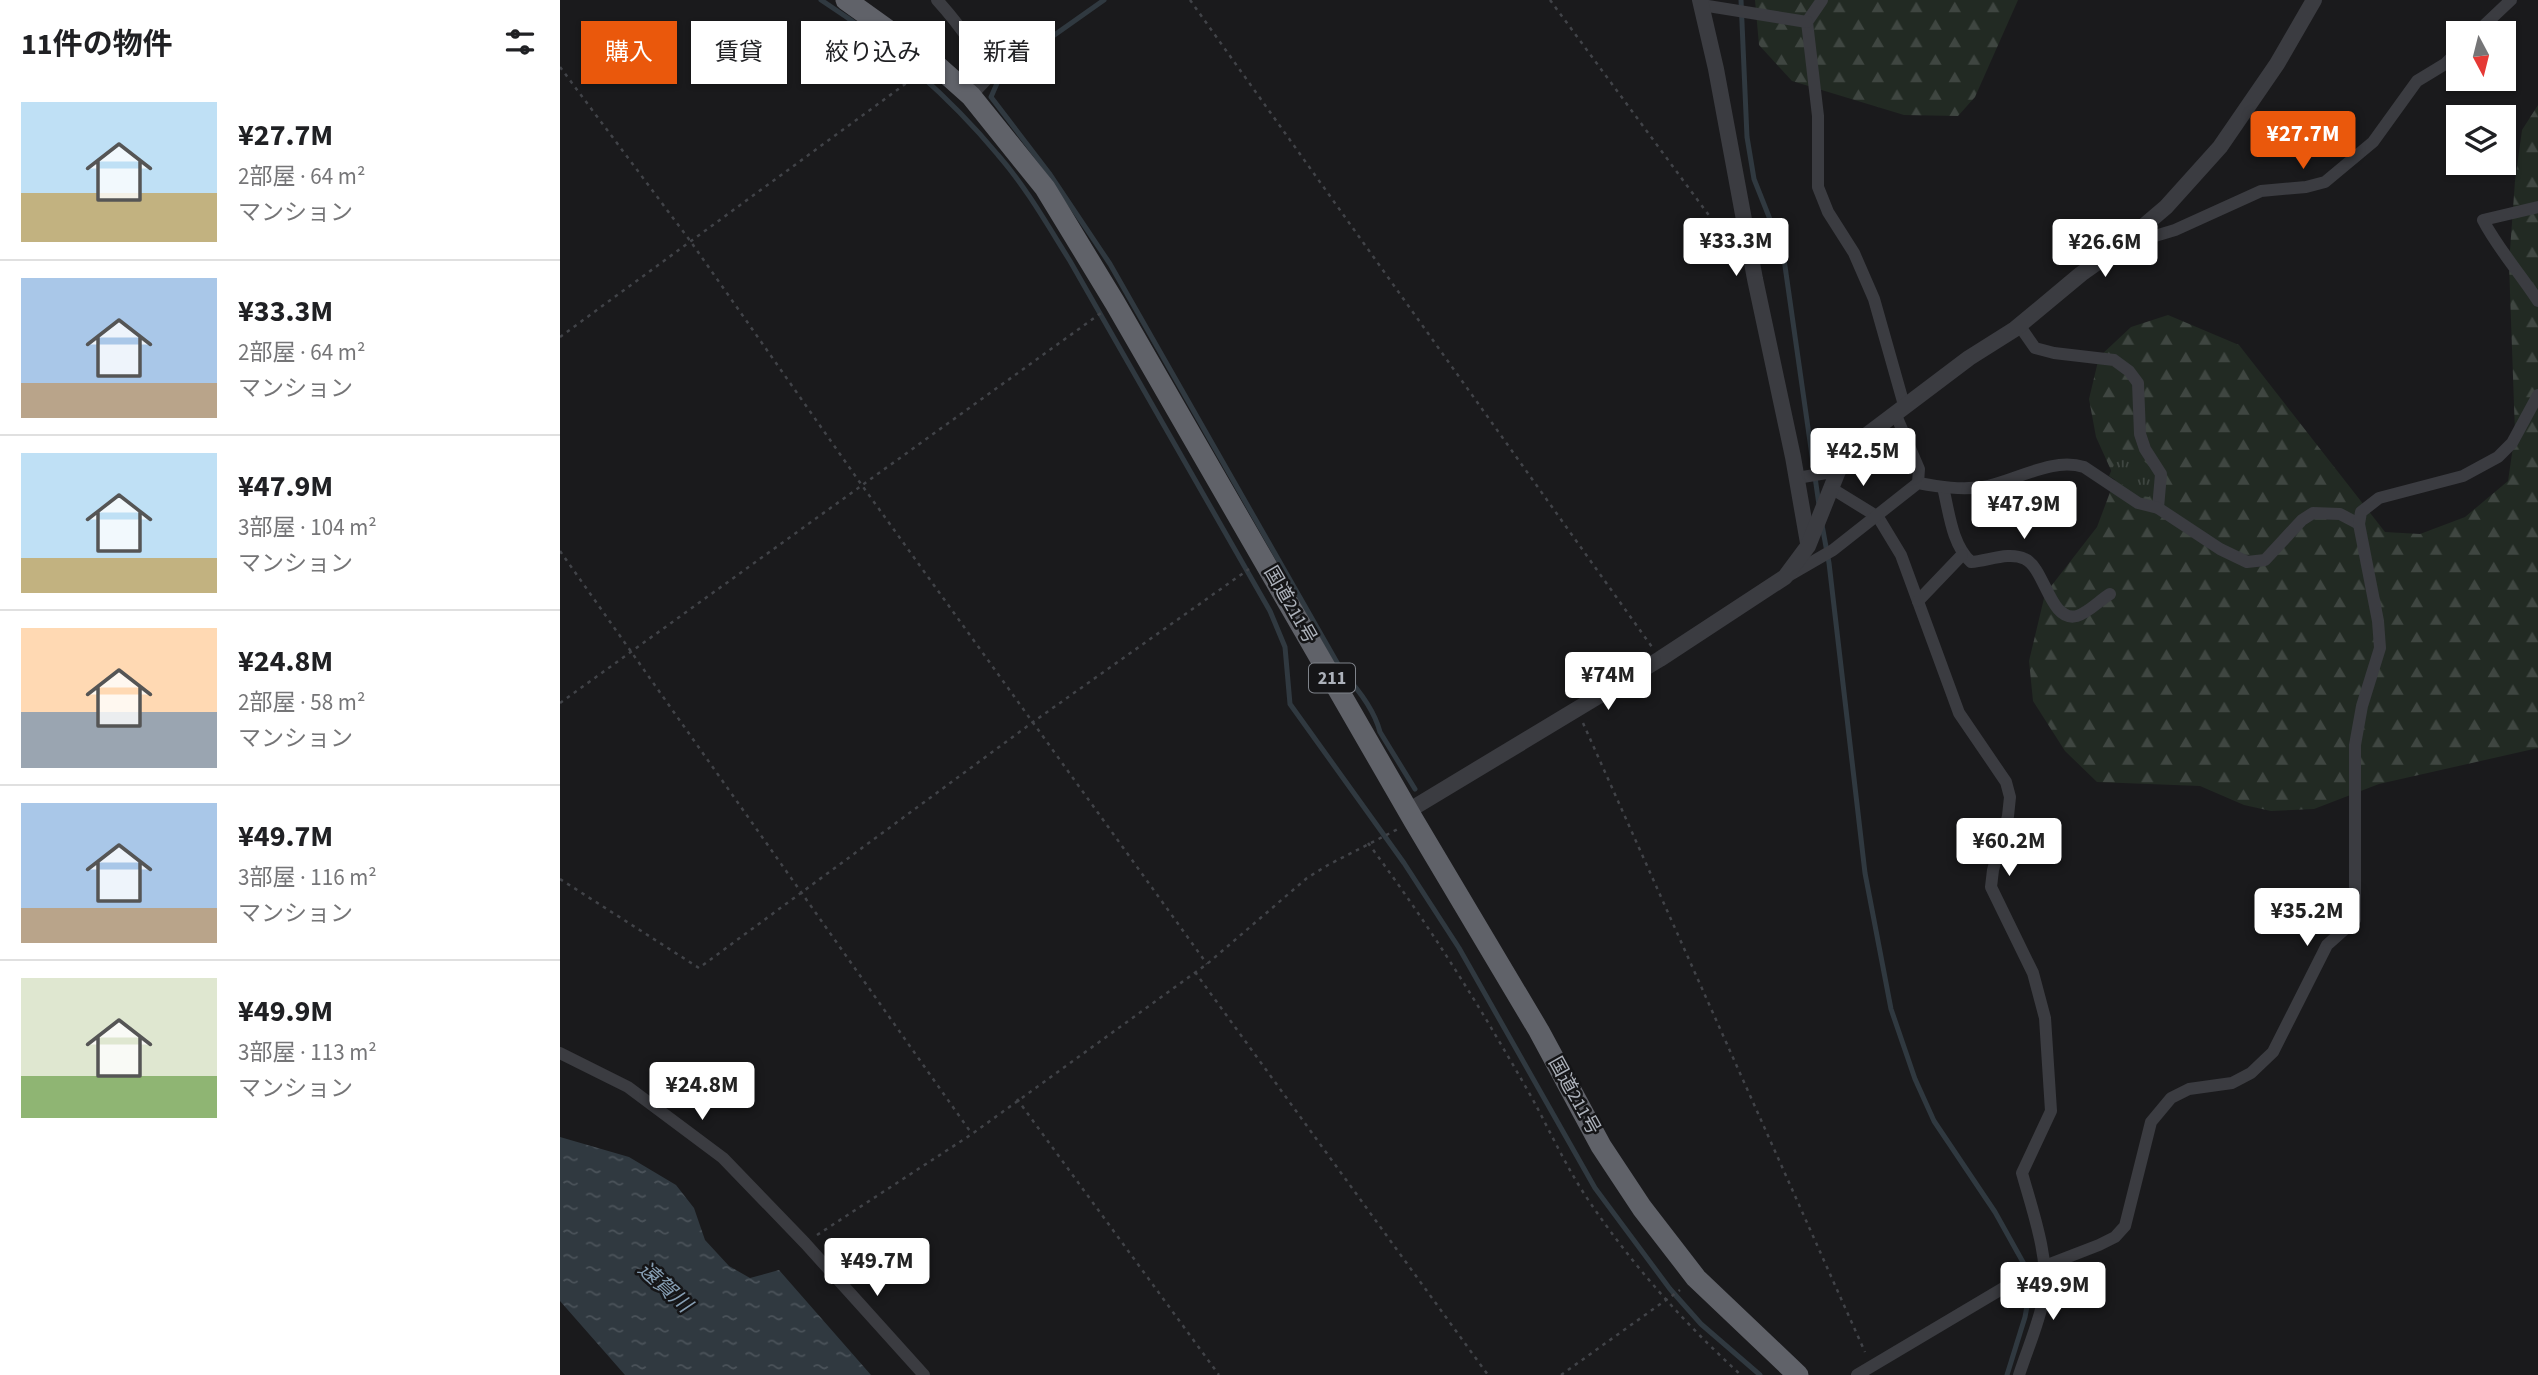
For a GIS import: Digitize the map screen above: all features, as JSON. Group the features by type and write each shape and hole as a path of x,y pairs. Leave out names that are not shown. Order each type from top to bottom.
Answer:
{"highway":[{"name":"国道211号","path":"846,0 875,21"},
{"name":"国道211号","path":"945,73 971,96 1045,188 1115,303 1411,816 1539,1031 1601,1146 1642,1208 1696,1278 1798,1375"}],"street":[{"path":"937,0 956,21 985,68 988,78 971,96"},
{"path":"1411,816 1833,550 1918,483 1919,468 1899,409 1874,299 1854,253 1828,212 1818,187 1818,116 1807,22 1822,0"},
{"path":"1802,478 1830,473 1867,435 1899,409 1969,358 2019,326 2166,207 2220,147 2277,64 2314,0"},
{"path":"2489,21 2511,0"},
{"path":"1807,22 1701,3 1755,279 1802,478 1811,538"},
{"path":"2119,247 2175,230 2260,191 2306,187 2325,182 2373,142 2417,80 2446,63"},
{"path":"2538,207 2483,220 2495,243 2538,301"},
{"path":"2019,326 2035,348 2114,360 2129,371 2138,383 2140,434 2145,449 2161,474 2158,508"},
{"path":"1857,1375 2032,1271 2115,1237 2125,1226 2151,1122 2171,1098 2189,1088 2232,1083 2250,1073 2273,1052 2327,945 2355,920 2355,745 2362,706 2380,648 2378,621 2359,524 2361,512 2379,498 2462,476 2498,457 2512,443 2538,395"},
{"path":"1918,483 1943,487 1984,487 2059,465 2073,464 2084,467 2138,503 2158,508 2220,549 2246,562 2265,560 2302,520 2313,513 2340,514 2359,524"},
{"path":"1786,578 1811,538 1828,495 1830,473"},
{"path":"1943,487 1962,555 1971,562 2004,556 2023,557 2035,565 2057,609 2070,616 2078,616 2110,594"},
{"path":"1828,495 1878,517 1901,555 1959,713 2006,782 2010,797 1991,887 2034,974 2045,1018 2051,1111 2022,1173 2036,1225 2032,1271 2044,1297 2019,1375"},
{"path":"1918,601 1962,555"},
{"path":"560,1053 628,1087 723,1158 805,1243 924,1375"}],"path":[{"path":"1190,0 1660,659"},
{"path":"1550,0 1755,279"},
{"path":"560,67 691,242 861,484 1207,964"},
{"path":"560,337 905,84"},
{"path":"560,703 1115,303"},
{"path":"560,551 972,1134"},
{"path":"560,879 699,968 1033,722 1263,559"},
{"path":"1577,709 1871,1365"},
{"path":"805,1243 972,1134 1207,964 1307,878 1411,816"},
{"path":"1368,843 1416,907 1456,967 1590,1203 1665,1300 1741,1375"},
{"path":"1195,972 1488,1375"},
{"path":"1017,1099 1219,1375"},
{"path":"1561,1375 1696,1278"}],"green space":[{"path":"1755,0 2018,0 1975,97 1958,116 1904,115 1792,81 1759,45"},
{"path":"2538,105 2538,748 2379,784 2314,809 2271,811 2244,805 2200,786 2097,782 2065,751 2033,701 2029,661 2045,594 2097,527 2115,479 2096,437 2089,399 2099,357 2131,327 2168,315 2239,345 2385,532 2420,534 2465,517 2508,481 2515,433 2509,264 2522,130"},
{"path":"2121,449 2134,454 2153,471 2157,484 2149,497 2141,496 2109,476"}],"water":[{"name":"遠賀川","path":"560,1137 629,1157 676,1185 694,1208 705,1240 729,1266 750,1278 779,1270 871,1375 625,1375 560,1301"}],"waterway":[{"path":"821,0 892,52 937,91 979,133 1027,193 1070,261 1270,611 1285,647 1290,704 1404,863 1459,948 1595,1188 1670,1289 1701,1324 1760,1375"},
{"path":"1104,0 1002,72 991,97 1049,173 1110,264 1343,673 1365,700 1380,732 1415,789"},
{"path":"1741,0 1747,137 1754,179 1783,252 1819,505"},
{"path":"1822,525 1829,563 1865,873 1891,1009 1915,1079 1934,1121 1995,1212 2024,1264 2030,1290 2025,1317 2007,1375"}]}
